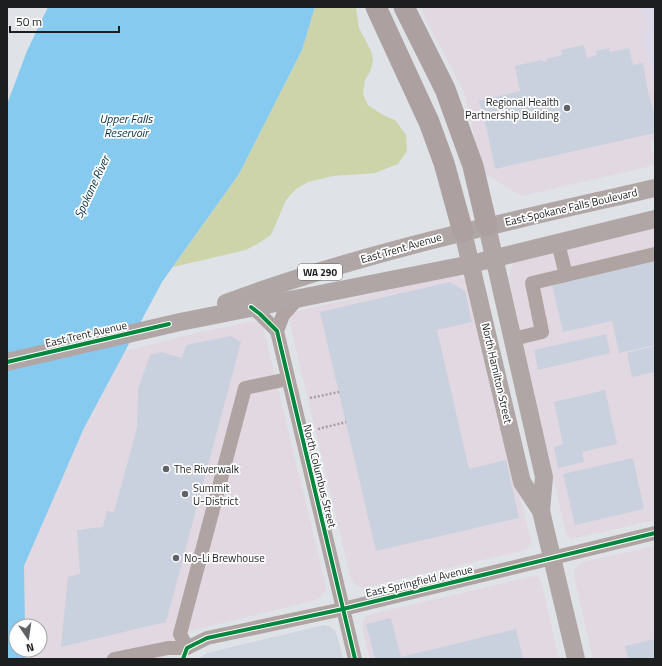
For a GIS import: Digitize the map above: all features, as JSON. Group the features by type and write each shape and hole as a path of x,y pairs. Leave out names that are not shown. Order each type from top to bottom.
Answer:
{"highway":[{"path":"376,7 429,122 444,163 463,232"},
{"path":"404,7 445,89 472,166 488,226"}],"main road":[{"name":"East Spokane Falls Boulevard","path":"488,226 655,188"},
{"path":"495,258 655,219"},
{"name":"East Trent Avenue","path":"175,323 269,288 387,252 488,226"},
{"name":"North Hamilton Street","path":"488,226 544,476 540,511"},
{"name":"North Hamilton Street","path":"463,232 522,482 540,511 576,659"},
{"name":"East Trent Avenue","path":"7,362 175,323 495,258"}],"street":[{"path":"558,243 566,275"},
{"path":"513,339 542,332 532,283 655,254"},
{"path":"251,307 267,320 277,331 283,315 298,298"},
{"name":"North Columbus Street","path":"277,331 355,659"},
{"path":"185,654 180,634 245,388 288,378"},
{"name":"East Springfield Avenue","path":"185,654 207,638 343,608 552,559 655,533"},
{"path":"114,659 168,648 185,654"}],"path":[{"path":"310,398 339,392"},
{"path":"318,429 346,422"}],"shaded area":[{"path":"421,7 644,7 649,29 642,31 655,86 655,140 650,142 655,165 522,196 483,173 464,92 424,16"},
{"path":"644,7 655,7 655,86 642,31 649,29"},
{"path":"655,228 655,520 571,539 566,534 509,279 511,268 515,263 521,260"},
{"path":"450,276 459,276 462,278 466,282 469,289 531,544 525,550 362,588 357,586 351,579 290,324 290,317 294,312"},
{"path":"252,321 258,322 263,327 326,586 325,591 321,597 316,600 186,632 178,637 168,650 164,659 25,659 48,658 48,618 25,618 24,566 84,428 125,351"},
{"path":"655,546 655,659 593,659 574,576 574,570 582,562"},
{"path":"534,576 538,577 541,581 559,659 370,659 362,628 365,617 372,614"},
{"path":"324,625 329,626 337,635 343,659 199,659 207,653"}],"green space":[{"path":"315,7 356,7 359,28 371,51 373,60 371,70 365,80 363,94 368,105 383,115 395,120 406,135 407,151 398,164 375,173 333,176 308,182 296,189 286,200 271,235 246,250 173,267 239,174 302,50"}],"water":[{"name":"Upper Falls Reservoir","path":"48,7 315,7 302,50 239,174 162,282 84,428 24,566 25,618 8,618 8,658 25,659 7,659 7,104 27,51"}],"building":[{"name":"Regional Health Partnership Building","path":"584,45 587,58 597,55 596,51 609,48 610,52 629,48 633,65 643,63 648,92 655,116 655,133 495,169 479,101 520,91 515,66 542,60 543,62 547,61 546,59 562,55 561,50"},
{"path":"655,261 655,345 619,353 612,321 563,332 552,285"},
{"path":"450,282 465,291 472,322 437,330 469,469 506,460 519,518 376,551 320,312"},
{"path":"606,334 610,353 538,370 534,350"},
{"name":"The Riverwalk","path":"231,336 241,342 166,622 61,647 68,577 80,574 77,530 103,527 107,511 114,512 137,428 138,389 150,355 161,352 182,358 186,345"},
{"path":"655,346 655,372 632,377 627,353"},
{"path":"605,390 617,444 582,452 584,462 558,468 554,447 563,444 554,402"},
{"path":"633,458 644,509 575,525 563,474"},
{"path":"391,618 401,657 516,629 523,659 375,659 366,624"},
{"path":"655,639 655,659 628,659 625,646"}],"cycle path":[{"path":"251,307 277,331 355,659"},
{"path":"7,362 169,324"},
{"path":"183,659 187,648 207,638 343,609 655,533"}],"place":[{"name":"Regional Health Partnership Building","path":"567,108"},
{"name":"The Riverwalk","path":"166,469"},
{"name":"Summit U-District","path":"185,494"},
{"name":"No-Li Brewhouse","path":"176,558"}],"water label":[{"name":"Spokane River","path":"92,187"}]}
